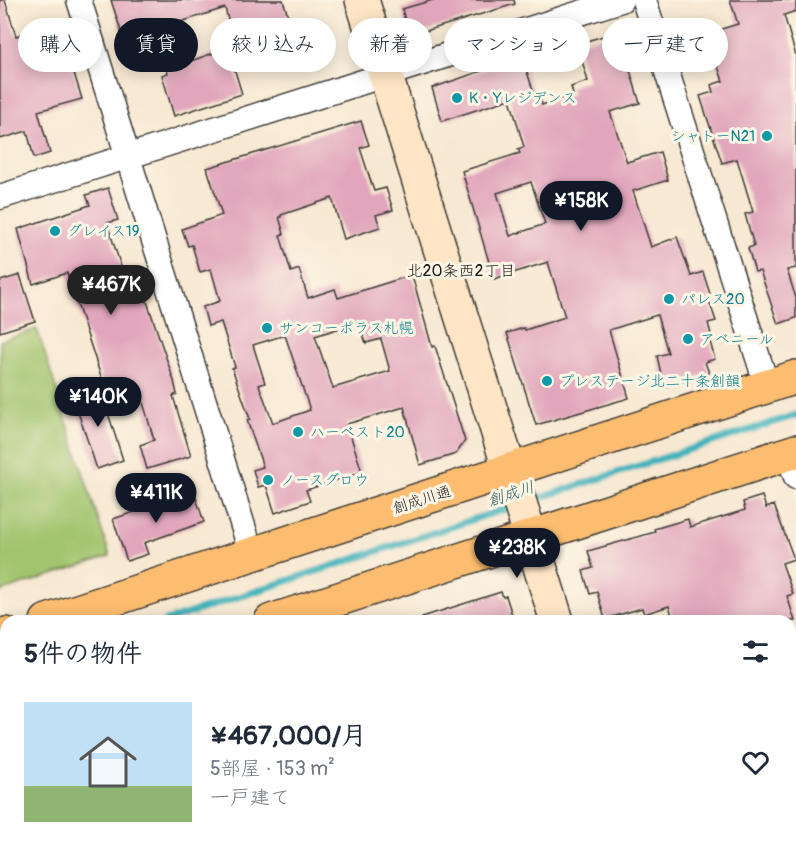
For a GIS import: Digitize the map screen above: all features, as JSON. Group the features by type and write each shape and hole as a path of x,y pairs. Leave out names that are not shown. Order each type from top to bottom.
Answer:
{"highway":[{"name":"創成川通","path":"66,615 252,555 513,479 782,382"},
{"path":"288,615 529,529 794,460"}],"street":[{"path":"79,0 252,555"},
{"path":"362,0 555,615"},
{"path":"0,197 621,0"},
{"path":"644,0 782,382"}],"green space":[{"path":"37,329 110,556 0,592 0,341"}],"building":[{"path":"0,0 5,0 16,36 18,35 18,72 74,72 82,99 38,111 50,153 34,158 27,131 0,139"},
{"path":"111,0 283,0 288,16 228,18 225,8 193,18 117,18"},
{"path":"433,0 514,0 515,4 469,18 444,18 444,25 432,29 432,18 404,18 402,9"},
{"path":"730,0 796,0 796,11 784,15 796,56 796,268 787,270 796,298 796,318 778,324 760,271 755,272 748,248 754,246 745,214 753,212 737,159 722,163 700,96 713,92 711,85 723,81 720,72 728,72 728,27 738,24"},
{"path":"602,36 602,72 630,72 640,103 610,112 627,162 660,152 668,180 633,191 651,247 677,237 691,276 703,272 711,297 708,298 716,321 708,323 711,334 708,335 715,359 705,362 709,373 664,387 657,356 668,353 657,315 609,330 629,398 536,425 507,333 524,328 525,330 565,317 548,262 494,279 462,171 520,153 518,149 524,147 510,99 442,121 432,88 478,72 527,72 535,96 539,95 542,105 573,94 571,87 588,81 585,72 590,72 590,40","holes":["531,182 545,224 510,236 497,193"]},
{"path":"210,54 210,72 235,72 242,94 174,116 162,75 198,72 198,58"},
{"path":"361,121 369,145 360,148 374,191 386,188 393,210 376,215 380,227 344,239 332,198 281,215 279,217 284,234 280,235 291,272 299,269 308,298 335,289 338,298 412,275 432,347 435,346 465,441 456,454 420,465 404,407 347,424 362,472 306,490 310,501 275,513 266,485 258,487 253,470 263,467 247,420 250,419 232,368 235,367 221,322 208,326 203,307 220,301 211,269 200,272 192,245 188,246 182,229 222,215 207,168","holes":["359,322 366,343 381,339 390,371 333,388 315,336","285,335 310,410 273,423 259,385 265,383 253,345"]},
{"path":"108,188 118,220 107,223 123,273 136,269 174,381 177,394 173,396 191,456 147,469 140,445 154,440 140,392 109,401 67,273 33,284 18,229 90,205 86,195"},
{"path":"20,275 35,321 0,332 0,281"},
{"path":"100,388 123,460 97,469 73,397"},
{"path":"194,492 204,522 144,543 148,554 127,561 113,519"},
{"path":"762,496 766,508 774,505 794,559 782,563 793,594 787,596 793,615 672,615 669,606 644,614 642,608 618,615 604,615 597,592 590,594 583,571 593,568 588,551 655,532 654,529 688,519 690,527 745,510 743,502"},
{"path":"501,592 503,597 506,596 512,615 428,615"}],"waterway":[{"name":"創成川","path":"527,502 796,415"},
{"name":"創成川","path":"184,615 511,507"}],"place":[{"name":"K・Yレジデンス","path":"457,98"},
{"name":"シャトーN21","path":"767,136"},
{"name":"グレイス19","path":"55,231"},
{"name":"パレス20","path":"669,299"},
{"name":"サンコーポラス札幌","path":"267,328"},
{"name":"アベニール","path":"688,339"},
{"name":"プレステージ北二十条創韻","path":"547,381"},
{"name":"ハーベスト20","path":"298,432"},
{"name":"ノースグロウ","path":"268,480"}],"district":[{"name":"北20条西2丁目","path":"461,271"}]}
